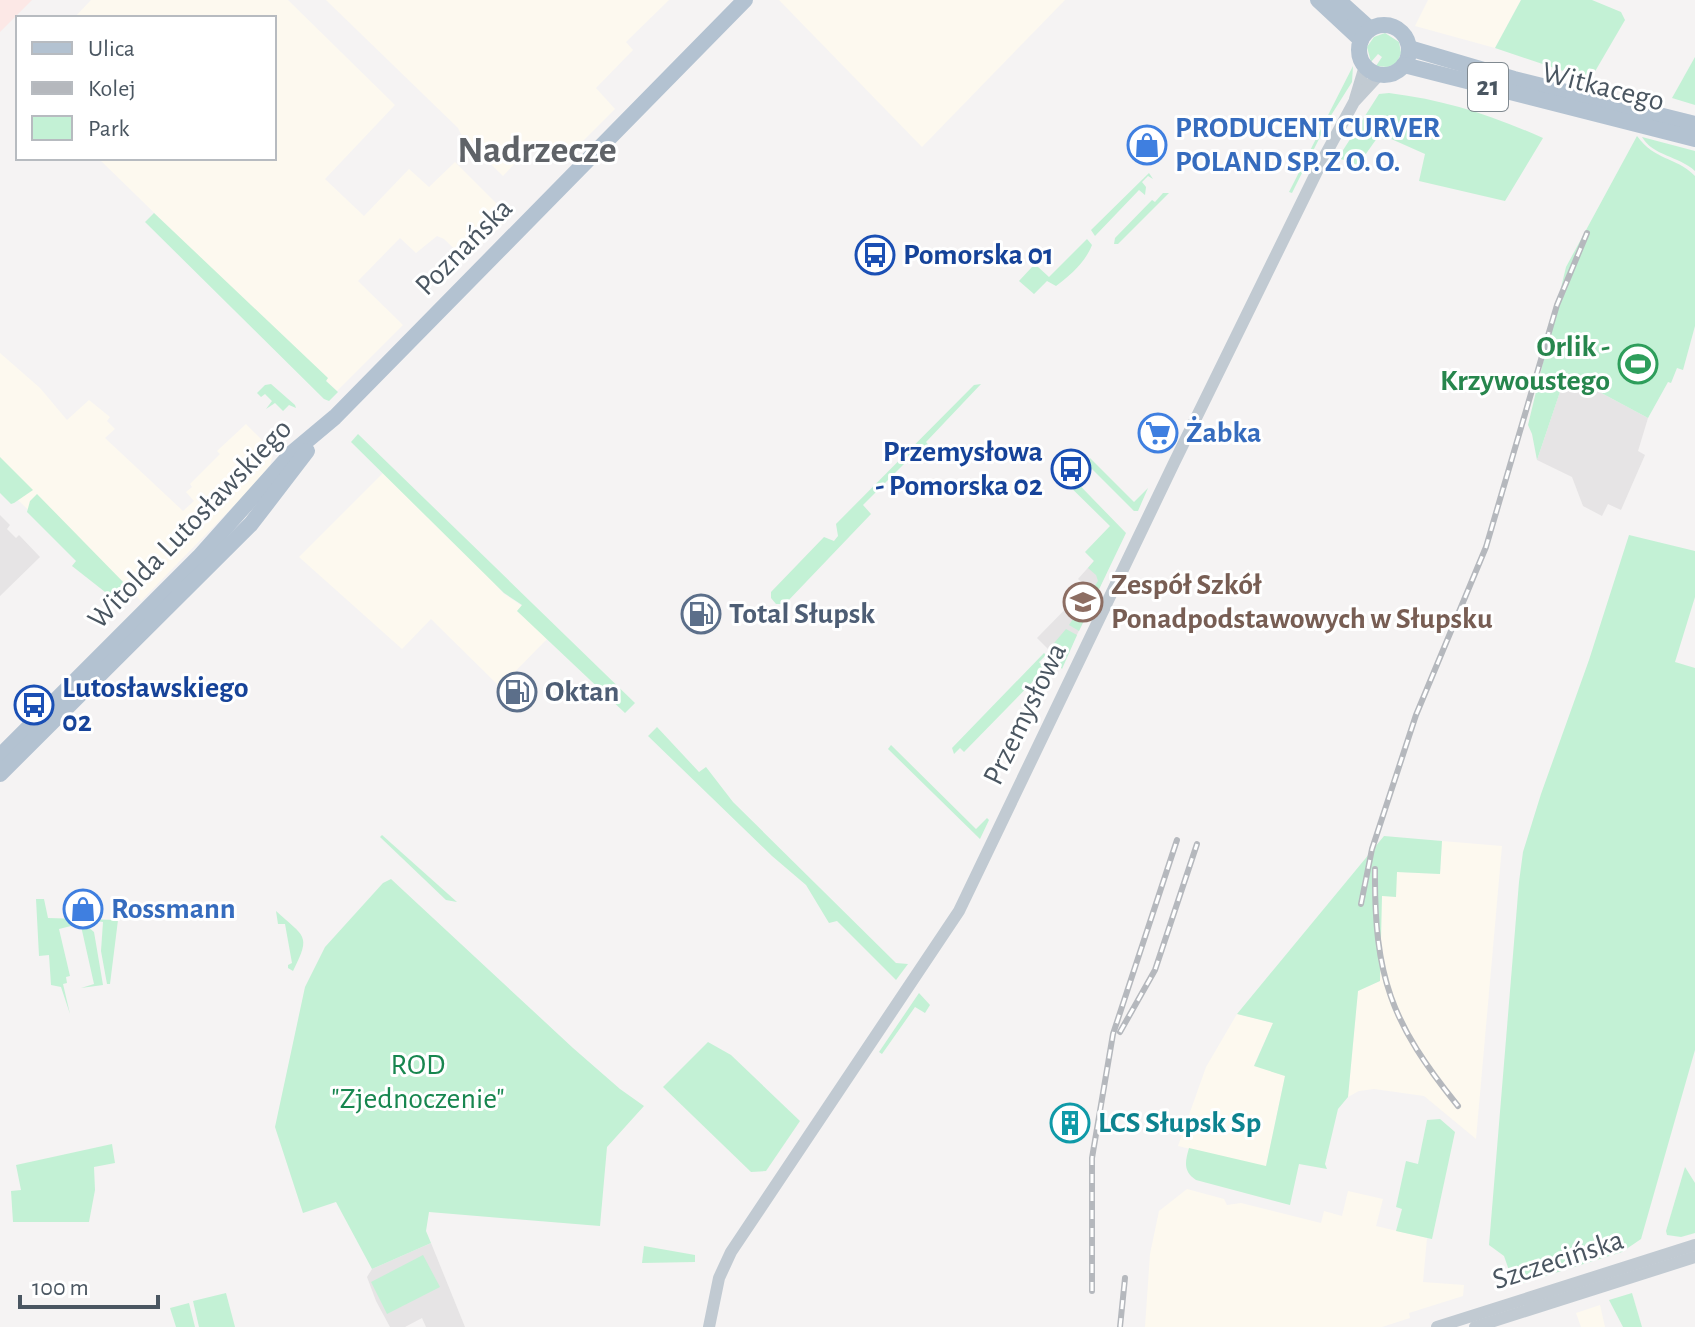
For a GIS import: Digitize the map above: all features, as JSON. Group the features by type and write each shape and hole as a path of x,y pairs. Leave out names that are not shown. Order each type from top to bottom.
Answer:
{"main road":[{"name":"Poznańska","path":"323,429 745,0"},
{"name":"21","path":"1318,0 1366,34"},
{"name":"21","path":"1338,0 1366,34"},
{"name":"21","path":"1366,34 1378,26 1395,28 1406,40 1406,57"},
{"path":"1366,34 1359,54 1372,71 1389,75 1406,57"},
{"name":"Witkacego","path":"1406,57 1446,61 1576,102 1659,122 1695,124"},
{"name":"Witkacego","path":"1659,122 1695,139"},
{"name":"Witolda Lutosławskiego","path":"0,756 199,557 292,453 323,429"},
{"name":"Witolda Lutosławskiego","path":"0,774 251,524 323,429"}],"street":[{"name":"Przemysłowa","path":"709,1327 719,1278 731,1252 959,911 1248,309 1372,71"},
{"name":"Szczecińska","path":"1508,1316 1695,1245"},
{"name":"Szczecińska","path":"1437,1327 1480,1323 1508,1316 1695,1257"}],"shaded area":[{"path":"0,0 32,0 0,32"},
{"path":"91,0 288,0 395,105 325,179 364,216 409,169 429,187 455,162 509,216 508,219 466,260 437,236 416,253 400,238 358,281 403,325 337,391 100,160 276,160 276,16 76,16"},
{"path":"326,0 669,0 626,42 633,50 596,88 615,109 563,161 537,140 503,176"},
{"path":"779,0 1065,0 922,147"},
{"path":"1428,0 1521,0 1495,48 1415,26"},
{"path":"0,353 40,388 67,420 89,400 110,417 107,421 115,429 105,438 183,511 194,501 186,492 192,487 190,484 220,454 217,451 246,424 274,452 270,465 141,601 128,587 119,596 0,483"},
{"path":"1566,374 1648,418 1638,451 1645,455 1621,510 1608,504 1602,516 1583,506 1572,477 1537,460"},
{"path":"384,472 457,542 503,593 522,606 517,611 548,638 500,687 431,619 402,649 299,557"},
{"path":"0,515 10,525 7,529 16,538 19,535 40,557 0,596"},
{"name":"Zespół Szkół Ponadpodstawowych w Słupsku","path":"1094,561 1107,572 1063,664 1037,638 1087,587 1078,579"},
{"path":"1442,841 1502,846 1476,1139 1424,1096 1374,1089 1359,1091 1348,1097 1358,991 1380,981 1381,896 1397,872 1440,874"},
{"path":"1237,1014 1273,1023 1254,1065 1285,1076 1266,1167 1178,1146 1206,1067"},
{"path":"1187,1189 1224,1199 1227,1205 1241,1203 1321,1223 1324,1211 1342,1216 1348,1191 1383,1199 1376,1226 1427,1238 1423,1282 1464,1285 1463,1296 1409,1313 1410,1318 1382,1327 1145,1327 1150,1254 1159,1211"},
{"path":"431,1243 465,1327 426,1327 422,1318 405,1327 390,1327 367,1277 372,1269"},
{"path":"1600,1305 1605,1327 1581,1327 1576,1313"}],"green space":[{"path":"1521,0 1592,0 1621,12 1625,20 1590,80 1495,48"},
{"path":"1385,33 1399,42 1401,53 1397,63 1388,67 1376,66 1382,57 1378,54 1371,62 1367,47 1374,37"},
{"path":"1695,57 1695,105 1672,98"},
{"path":"1353,66 1352,82 1330,117 1292,193 1289,192"},
{"path":"1389,93 1468,110 1543,138 1505,201 1419,181 1425,154 1380,134 1358,165 1338,158 1379,94"},
{"path":"1637,136 1651,150 1695,176 1695,326 1683,370 1677,368 1648,418 1566,374 1537,460 1528,425 1566,267"},
{"path":"1642,137 1695,151 1695,171 1659,152"},
{"path":"1149,173 1153,179 1148,176 1142,182 1146,187 1145,195 1139,190 1095,236 1091,230"},
{"path":"1163,193 1169,193 1118,244 1114,244 1115,238 1152,200 1155,202"},
{"path":"154,213 328,378 326,381 338,392 329,401 145,222"},
{"path":"1087,239 1092,245 1086,257 1056,286 1047,281 1034,294 1019,281 1032,267 1037,266 1049,277"},
{"path":"271,384 296,408 289,405 283,411 275,403 266,409 272,401 265,394 261,397 257,393 265,385"},
{"path":"981,384 926,442 930,447 920,457 915,453 863,505 871,514 785,604 776,604 771,592 824,537 834,541 838,536 836,524 974,385"},
{"path":"358,434 635,703 625,713 517,611 522,605 504,593 351,442"},
{"path":"0,457 33,490 11,504 0,493"},
{"path":"1090,458 1134,502 1148,488 1138,511 1134,511 1086,463"},
{"path":"1057,462 1126,533 1079,631 1069,625 1098,581 1088,568 1094,561 1085,552 1110,526 1051,468"},
{"path":"37,494 128,587 114,599 72,566 76,561 27,512 30,501"},
{"path":"1629,535 1695,551 1695,597 1675,662 1695,668 1695,1050 1641,1239 1622,1252 1523,1283 1512,1279 1504,1256 1489,1245 1523,852"},
{"path":"1066,629 1077,635 1062,669 1049,649"},
{"path":"1044,653 1046,655 1039,662 1045,669 964,752 960,748 954,754 952,748"},
{"path":"657,727 699,772 706,767 733,802 896,963 908,964 896,980 837,921 829,923 806,885 648,736"},
{"path":"891,745 976,829 987,818 989,820 980,839 888,749"},
{"path":"382,835 457,902 446,900 380,837"},
{"path":"1384,836 1442,841 1440,874 1397,872 1396,897 1382,896 1380,981 1358,991 1348,1097 1338,1109 1325,1164 1327,1169 1299,1164 1290,1205 1196,1180 1186,1166 1189,1148 1266,1166 1285,1076 1254,1066 1273,1023 1237,1014"},
{"name":"ROD \"Zjednoczenie\"","path":"391,879 573,1048 644,1106 607,1147 600,1226 429,1212 426,1231 431,1243 372,1269 336,1202 303,1213 275,1127 305,987 325,947 383,883"},
{"path":"36,899 44,899 48,918 118,920 110,984 107,984 101,951 103,922 59,929 70,976 63,984 70,1014 61,987 51,985 49,955 39,956"},
{"path":"276,911 302,937 302,950 293,971 288,968 292,963 285,924 278,924"},
{"path":"81,926 94,932 103,985 81,988 94,984"},
{"path":"919,993 930,1005 925,1013 915,1007 882,1054 879,1052"},
{"path":"708,1042 731,1055 800,1121 766,1171 751,1172 663,1087"},
{"path":"1440,1119 1455,1132 1432,1239 1396,1231 1402,1209 1396,1207 1406,1161 1418,1164 1427,1120"},
{"path":"112,1144 115,1163 94,1167 95,1190 89,1222 13,1222 11,1191 21,1190 16,1165"},
{"path":"1685,1167 1695,1183 1695,1233 1681,1237 1667,1235 1666,1231"},
{"path":"644,1246 695,1255 695,1262 642,1263"},
{"path":"423,1255 440,1287 387,1314 371,1282"},
{"path":"226,1293 235,1327 199,1327 193,1301"},
{"path":"1632,1293 1642,1327 1623,1327 1609,1300"},
{"path":"189,1303 195,1327 176,1327 170,1308"}],"railway":[{"path":"1361,904 1372,849 1416,715 1486,547 1557,305 1587,233"},
{"path":"1092,1291 1092,1158 1113,1034 1177,840"},
{"path":"1120,1032 1155,970 1197,844"},
{"path":"1375,869 1378,940 1391,997 1417,1049 1458,1106"},
{"path":"1120,1327 1125,1278"}],"place":[{"name":"PRODUCENT CURVER POLAND SP. Z O. O.","path":"1147,145"},
{"name":"Pomorska 01","path":"875,255"},
{"name":"Orlik - Krzywoustego","path":"1638,364"},
{"name":"Żabka","path":"1158,433"},
{"name":"Przemysłowa - Pomorska 02","path":"1071,469"},
{"name":"Zespół Szkół Ponadpodstawowych w Słupsku","path":"1083,602"},
{"name":"Total Słupsk","path":"701,614"},
{"name":"Oktan","path":"517,692"},
{"name":"Lutosławskiego 02","path":"34,705"},
{"name":"Rossmann","path":"83,909"},
{"name":"LCS Słupsk Sp","path":"1070,1123"}],"district":[{"name":"Nadrzecze","path":"537,151"}]}
